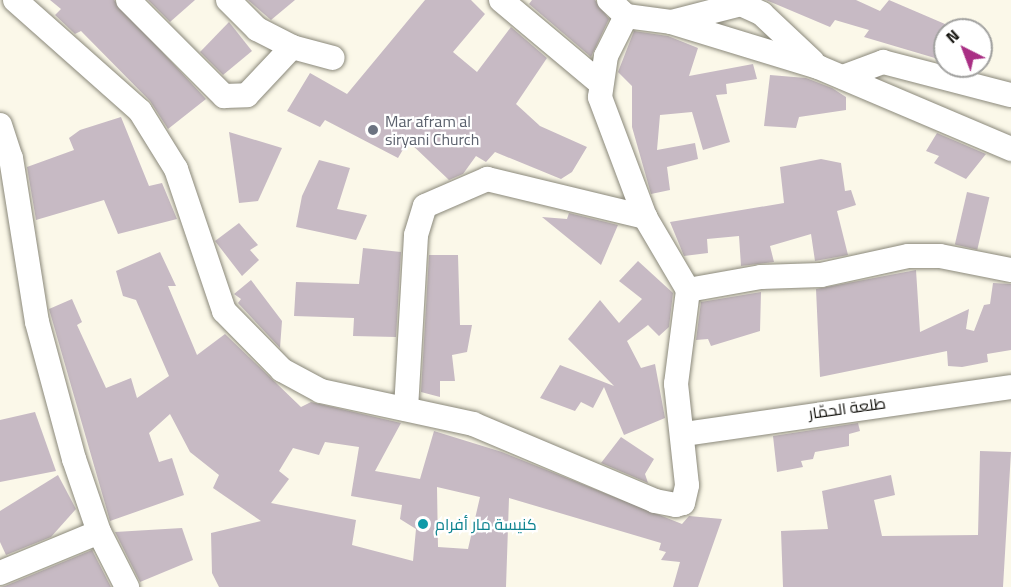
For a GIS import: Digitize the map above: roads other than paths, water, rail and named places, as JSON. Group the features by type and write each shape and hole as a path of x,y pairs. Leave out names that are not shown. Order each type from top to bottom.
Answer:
{"street":[{"path":"15,0 117,87 158,137 176,169 224,311 240,330 282,370 321,391 473,424 668,505 683,503 686,498 685,434 676,384 688,290 645,217 620,158 600,83 618,8 818,67 1011,149"},
{"path":"128,0 224,96 247,94 292,47"},
{"path":"228,0 257,28 292,47 333,58"},
{"path":"501,0 600,83"},
{"path":"671,22 741,4 762,14 818,67"},
{"path":"843,77 884,62 1011,95"},
{"path":"0,125 11,158 37,322 99,532 127,587"},
{"path":"406,409 416,235 424,206 487,179 645,217"},
{"path":"688,290 760,277 821,275 908,256 940,256 1011,270"},
{"name":"طلعة الحمّار","path":"685,434 1011,387"},
{"path":"0,573 99,532"}],"place":[{"name":"Mar afram al siryani Church","path":"373,130"},
{"name":"كنيسة مار أفرام","path":"423,524"}]}
